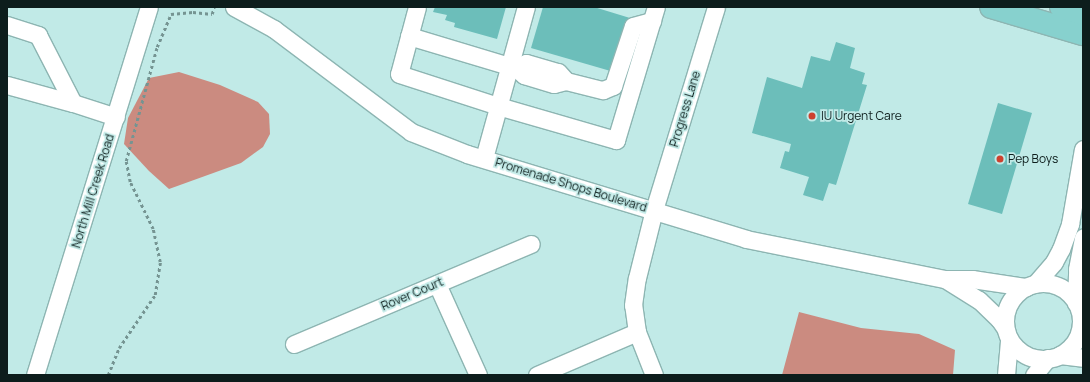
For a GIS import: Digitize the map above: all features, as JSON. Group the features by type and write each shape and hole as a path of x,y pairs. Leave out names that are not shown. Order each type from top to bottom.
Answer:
{"main road":[{"path":"991,7 1083,34"},
{"path":"1061,7 1083,14"}],"street":[{"name":"North Mill Creek Road","path":"36,375 149,7"},
{"name":"Promenade Shops Boulevard","path":"234,7 274,29 411,132 484,158 746,239 945,279 972,279 1031,285"},
{"path":"417,7 399,74 498,106 616,140 654,14"},
{"path":"484,158 498,106 513,67 526,7"},
{"name":"Progress Lane","path":"654,375 637,332 633,305 637,278 654,210 716,7"},
{"path":"409,36 513,67 524,75 554,84 566,81 603,90 613,86 632,26 654,14"},
{"path":"7,25 38,35 73,103"},
{"path":"7,85 73,103 116,117"},
{"path":"1006,375 1007,334 1005,315 1009,304 1016,294 1031,285 1054,262 1061,249 1070,224 1083,149"},
{"path":"1034,375 1054,357 1069,348 1076,339 1080,329 1077,269 1083,238"},
{"name":"Rover Court","path":"294,344 531,244"},
{"name":"Promenade Shops Boulevard","path":"945,279 980,300 999,318 1007,334"},
{"path":"1031,285 1047,283 1059,287 1068,294 1080,314"},
{"path":"437,284 478,375"},
{"path":"537,375 637,332"},
{"path":"1007,334 1016,348 1026,355 1036,358 1083,358"}],"path":[{"path":"108,375 118,348 155,295 160,262 153,229 130,182 126,161 158,47 171,14 193,12 212,14 214,7"}],"shaded area":[{"path":"179,72 220,85 258,102 269,114 270,134 263,147 241,163 169,189 149,171 124,144 128,118 149,78"},
{"path":"799,312 861,328 919,334 955,350 953,375 782,375"}],"building":[{"path":"435,7 506,7 497,39 454,27 455,23 445,20 447,15 433,12"},
{"path":"543,7 594,7 630,18 614,72 531,48"},
{"path":"836,42 855,48 850,68 865,73 862,84 867,85 836,185 829,183 823,201 803,195 809,177 780,168 785,151 789,152 791,144 752,133 767,77 802,88 811,56 830,61"},
{"name":"Pep Boys","path":"998,103 1032,113 1002,214 968,204"}],"place":[{"name":"IU Urgent Care","path":"812,116"},
{"name":"Pep Boys","path":"1000,159"}]}
